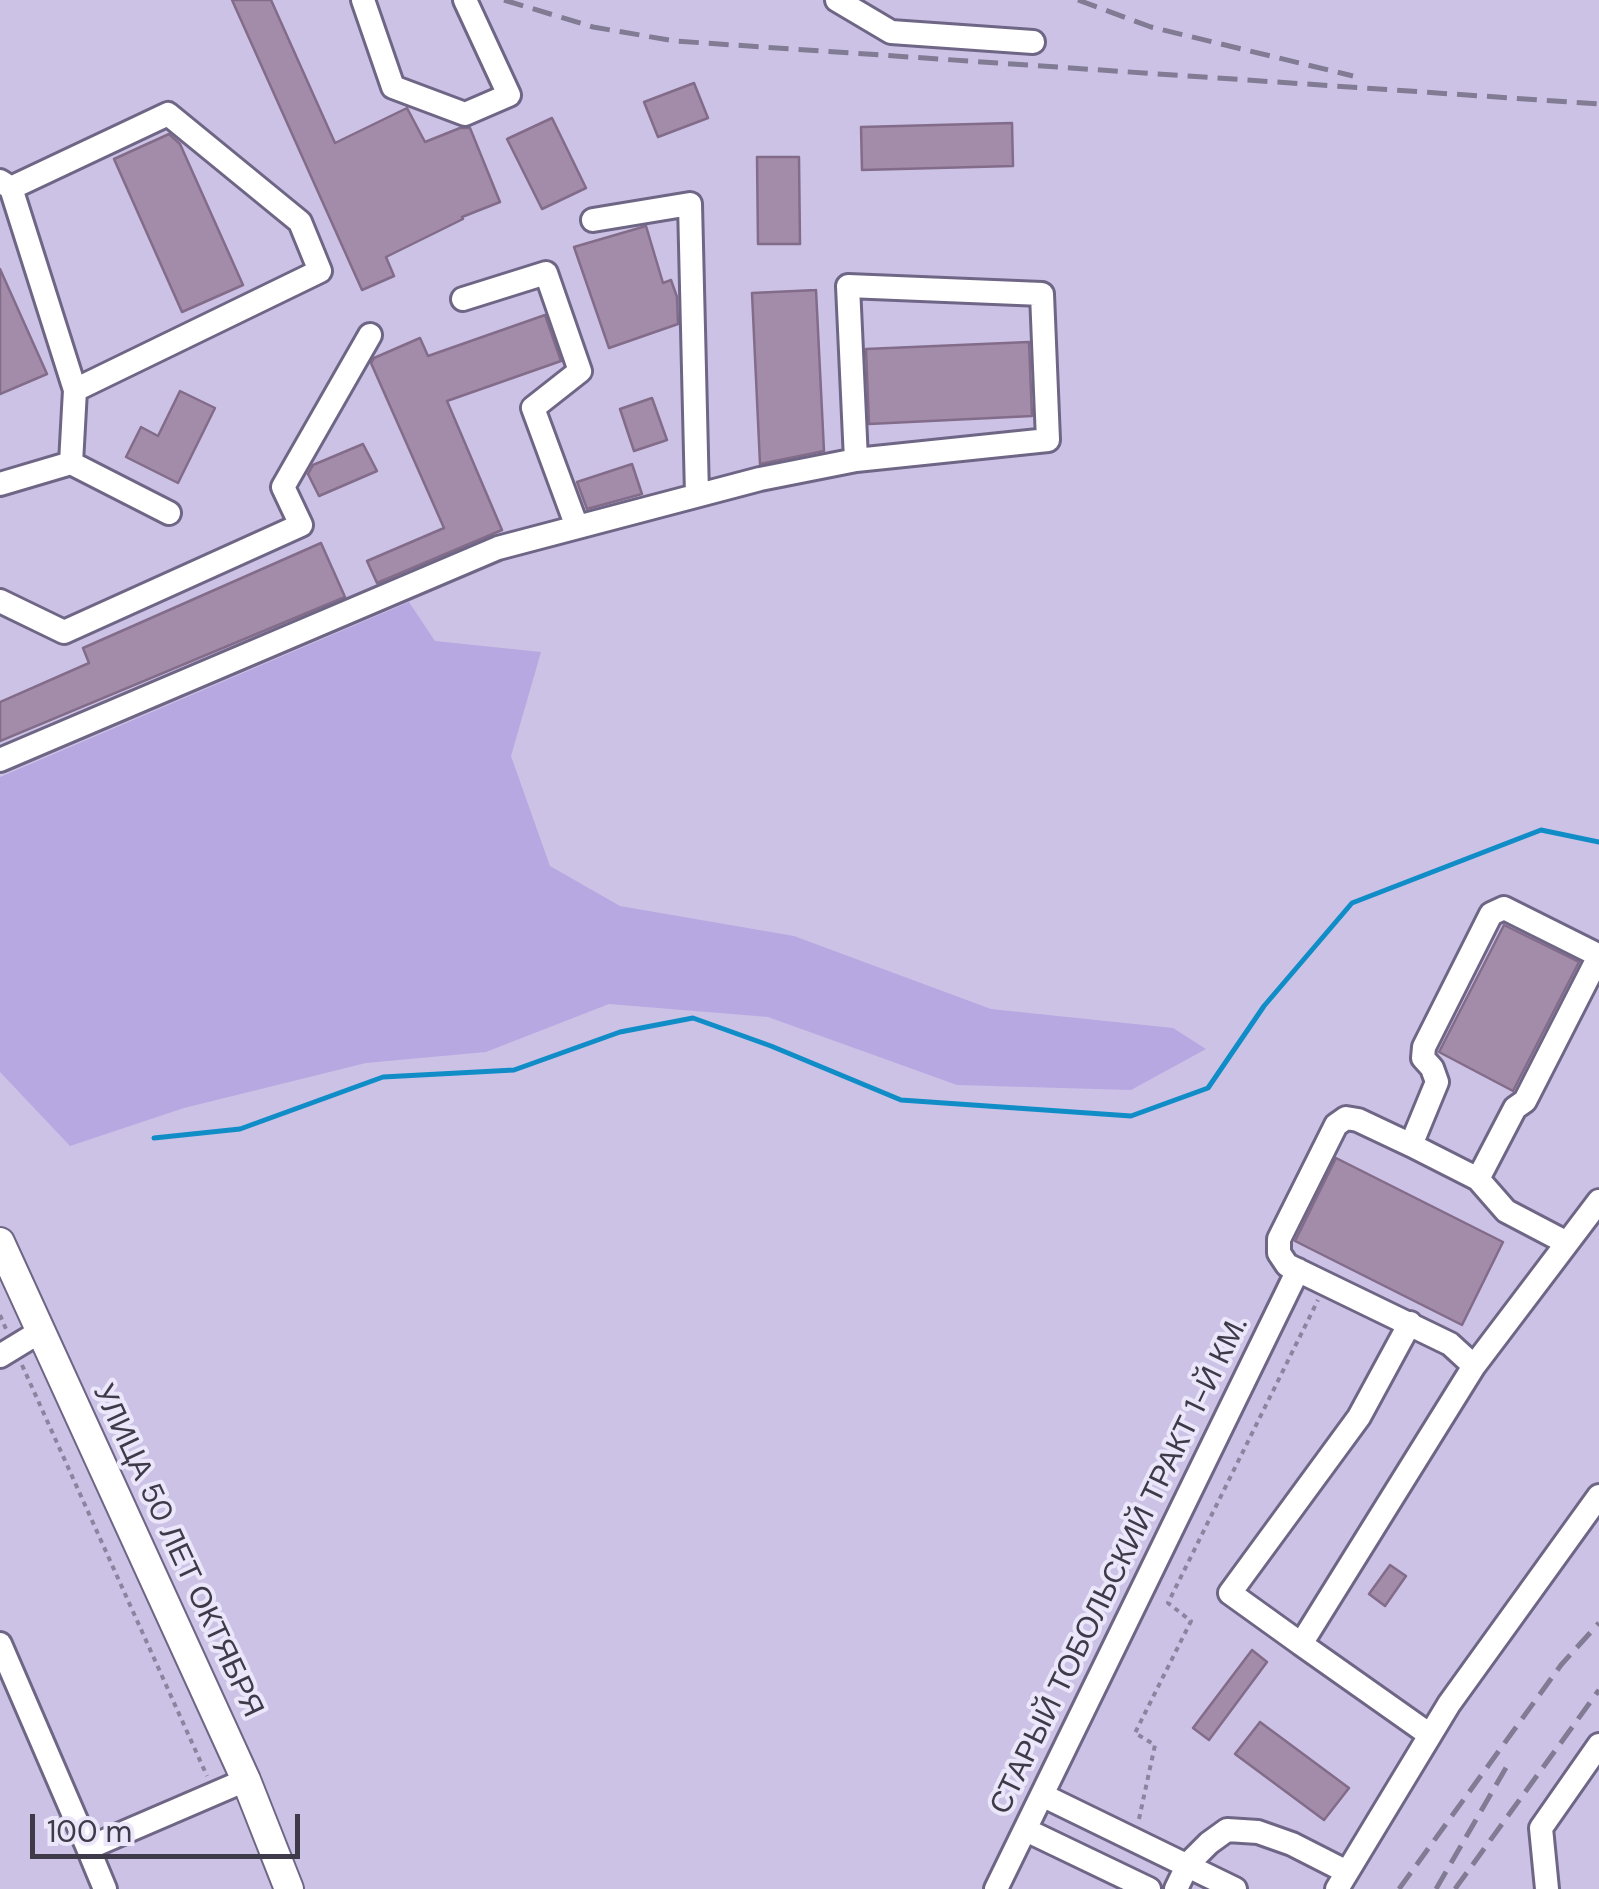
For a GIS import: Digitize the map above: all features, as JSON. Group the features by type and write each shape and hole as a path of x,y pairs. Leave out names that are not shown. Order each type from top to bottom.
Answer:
{"main road":[{"name":"УЛИЦА 50 ЛЕТ ОКТЯБРЯ","path":"0,1242 246,1780 289,1889"}],"lane":[{"path":"364,0 392,87 465,114 510,96 466,0"},
{"path":"836,0 891,32 1033,42"},
{"path":"71,464 75,390 6,184 168,114 300,222 320,271 75,390"},
{"path":"593,220 690,204 697,495"},
{"path":"463,299 546,273 580,371 533,408 577,527"},
{"path":"0,760 498,548 760,478 856,460 1048,440 1042,294 848,286 856,460"},
{"path":"0,600 64,632 301,525 283,487 370,335"},
{"path":"0,484 71,464 169,513"},
{"path":"1411,1145 1437,1082 1432,1068 1422,1058 1424,1047 1491,914 1504,908 1592,952 1597,960 1525,1101 1515,1108 1478,1179"},
{"path":"1474,1366 1450,1344 1298,1270 1279,1253 1280,1240 1336,1126 1346,1118 1358,1120 1411,1145 1478,1179 1506,1211 1567,1242"},
{"path":"1301,1644 1474,1366 1599,1200"},
{"name":"СТАРЫЙ ТОБОЛЬСКИЙ ТРАКТ 1-Й КМ.","path":"996,1889 1298,1270"},
{"path":"1410,1324 1358,1417 1230,1593 1430,1735"},
{"path":"7,1351 40,1331"},
{"path":"1176,1889 1188,1864 1227,1830 1258,1832 1342,1881 1430,1735 1599,1496"},
{"path":"0,1644 105,1889"},
{"path":"1547,1889 1541,1828 1599,1745"},
{"path":"88,1848 246,1780"},
{"path":"1044,1796 1235,1889"},
{"path":"1026,1830 1148,1889"}],"path":[{"path":"1134,1838 1155,1745 1135,1733 1191,1621 1168,1604 1326,1284"},
{"path":"0,1315 7,1351 215,1793"}],"shaded area":[{"path":"409,602 435,641 541,652 511,756 550,866 620,906 794,936 991,1009 1173,1028 1206,1049 1131,1090 957,1085 768,1017 609,1004 486,1052 366,1063 184,1108 70,1146 0,1072 0,777"}],"building":[{"path":"232,0 271,0 335,143 407,108 425,142 470,128 500,202 462,217 386,257 394,276 362,290"},
{"path":"694,83 708,118 658,137 644,102"},
{"path":"552,118 586,188 542,209 507,139"},
{"path":"1012,123 1013,166 862,170 861,127"},
{"path":"169,134 180,144 243,285 182,312 114,159"},
{"path":"757,157 799,157 800,244 758,244"},
{"path":"646,226 663,283 671,280 677,297 678,324 609,348 574,247"},
{"path":"0,269 47,374 0,394"},
{"path":"816,290 824,451 760,464 752,293"},
{"path":"545,315 561,361 447,401 502,530 377,583 367,561 444,528 371,363 374,358 420,338 428,356"},
{"path":"1029,342 1032,416 869,424 866,349"},
{"path":"180,391 215,408 178,483 126,457 141,427 158,436"},
{"path":"652,398 667,440 634,451 620,409"},
{"path":"363,444 377,471 319,496 308,474 313,465"},
{"path":"632,464 642,494 587,509 577,482"},
{"path":"321,543 345,597 0,741 0,702 89,663 83,648"},
{"path":"1504,925 1579,962 1513,1091 1439,1052"},
{"path":"1336,1158 1503,1242 1462,1325 1295,1241"},
{"path":"1390,1565 1406,1576 1385,1606 1369,1594"},
{"path":"1252,1650 1267,1662 1209,1740 1193,1728"},
{"path":"1260,1722 1349,1788 1324,1820 1235,1754"}],"waterway":[{"path":"154,1138 240,1129 383,1077 514,1070 620,1032 693,1018 901,1100 1131,1116 1208,1088 1264,1006 1352,903 1541,830 1599,842"}],"railway":[{"path":"504,0 593,27 675,41 1599,104"},
{"path":"1078,0 1151,27 1353,76"},
{"path":"1399,1889 1561,1665 1599,1623"},
{"path":"1455,1889 1599,1690"},
{"path":"1436,1889 1507,1766"}]}
